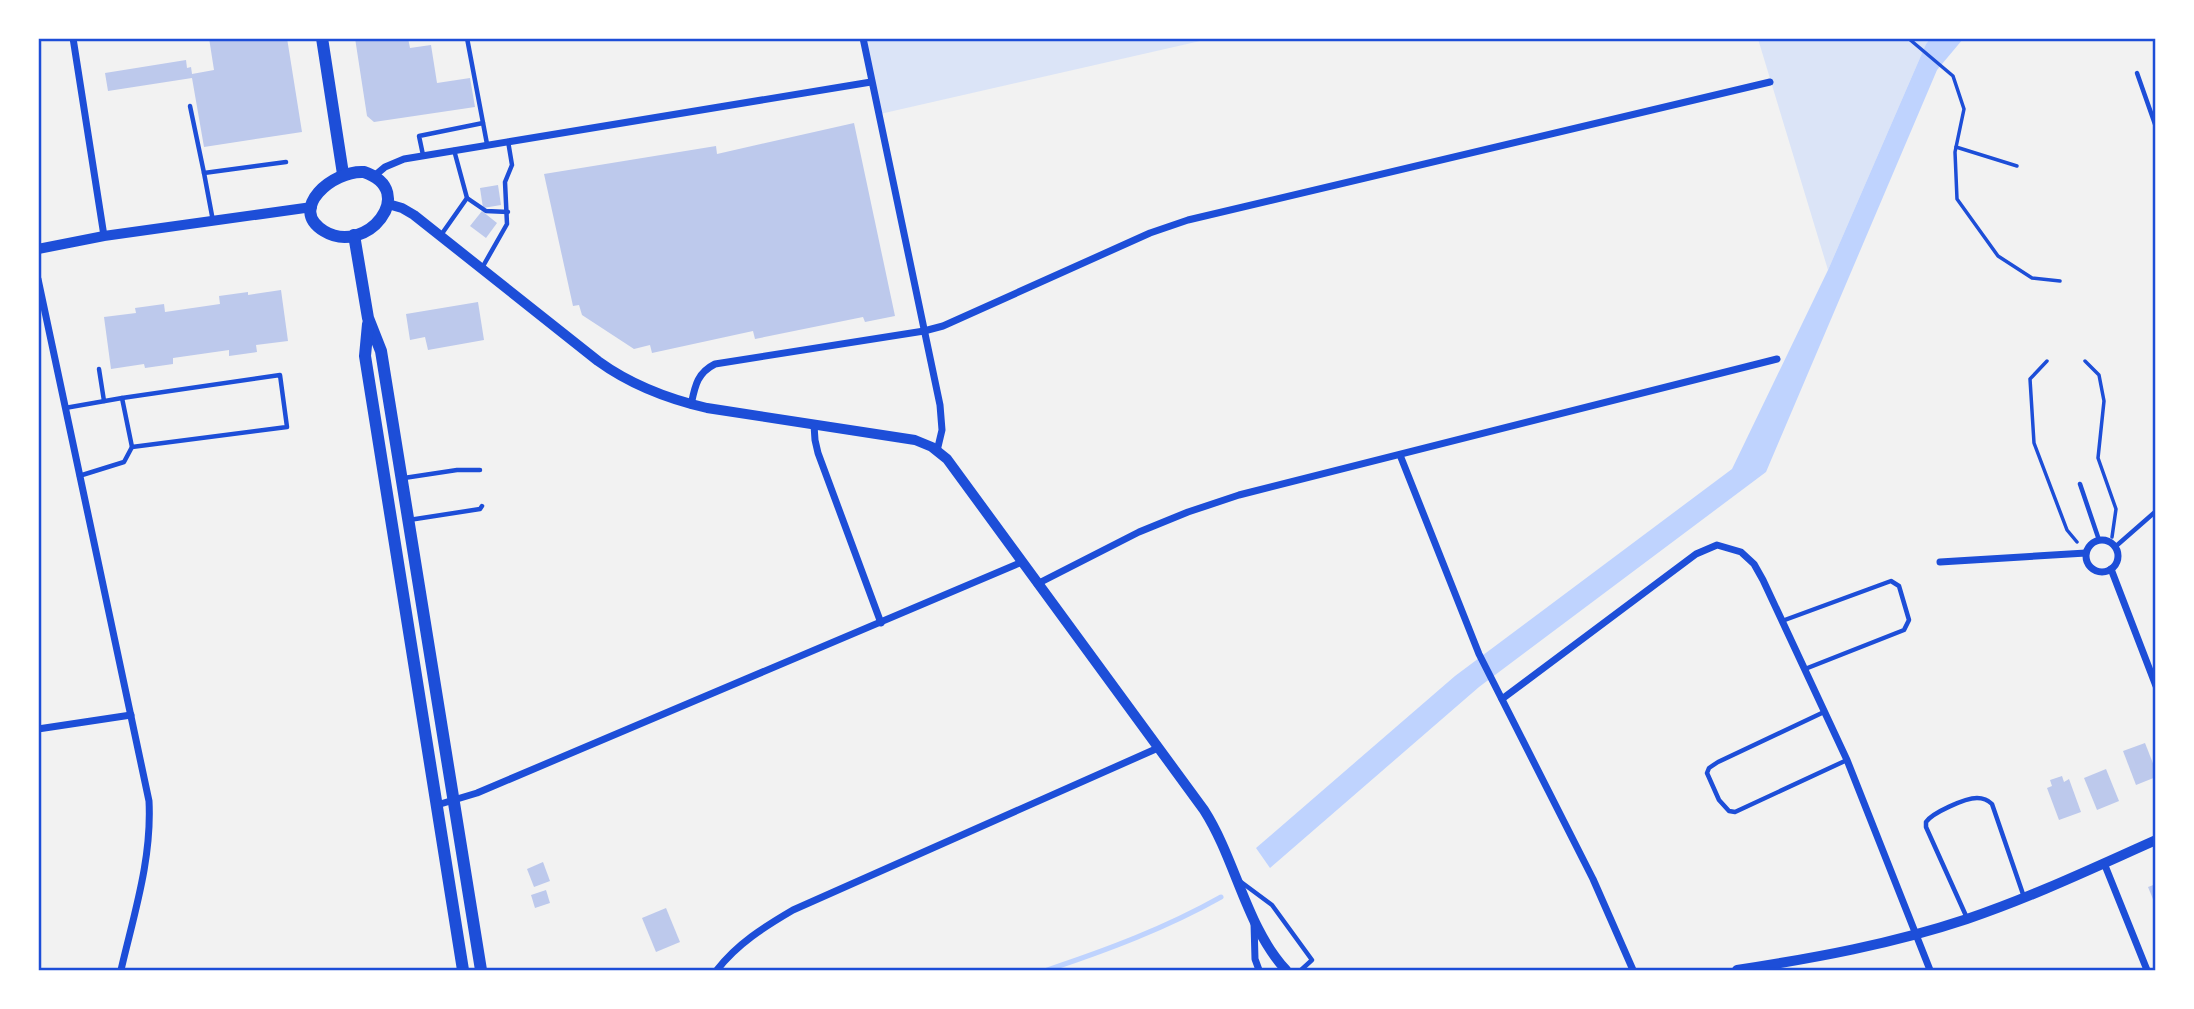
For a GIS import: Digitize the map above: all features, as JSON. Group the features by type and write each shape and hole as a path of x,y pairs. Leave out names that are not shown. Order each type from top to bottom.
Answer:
{"main road":[{"path":"322,38 344,174"},
{"path":"359,172 373,177 386,189 388,204 377,224 354,235 342,236 324,232 314,219 312,207 322,188 344,174 359,172"},
{"path":"354,235 368,318 381,351 481,971"},
{"path":"368,318 365,356 463,971"},
{"path":"388,502 405,500"}],"street":[{"path":"73,38 104,236"},
{"path":"863,38 942,417 942,435 937,451"},
{"path":"373,177 394,162 423,155 871,82"},
{"path":"691,405 697,379 715,364 943,326 1150,233 1188,220 1770,82"},
{"path":"388,204 407,211 609,369 643,388 691,405 909,438 937,451 958,471 1211,821 1266,944 1286,971"},
{"path":"38,249 104,236 312,207"},
{"path":"38,279 149,801 148,852 121,971"},
{"path":"1038,584 1120,541 1188,512 1239,495 1777,359"},
{"path":"814,425 818,453 881,623"},
{"path":"1400,454 1479,654 1593,878 1633,971"},
{"path":"2099,540 2113,545 2118,559 2111,569 2105,571 2093,569 2086,553 2088,547 2099,540"},
{"path":"1501,696 1696,554 1717,545 1741,552 1754,564 1847,760 1930,971"},
{"path":"1940,562 2086,553"},
{"path":"437,805 490,788 1022,562"},
{"path":"2111,569 2155,685"},
{"path":"38,729 131,715"},
{"path":"717,971 765,926 793,910 1158,748"},
{"path":"1737,971 1851,950 1968,919 2025,898 2155,840"},
{"path":"2104,863 2147,971"},
{"path":"1254,919 1255,959 1259,971"}],"lane":[{"path":"467,38 487,144"},
{"path":"2137,73 2155,127"},
{"path":"190,106 214,221"},
{"path":"423,155 419,136 483,123"},
{"path":"482,268 507,224 505,182 512,165 508,141"},
{"path":"454,150 467,198 486,211 508,212"},
{"path":"204,173 286,162"},
{"path":"440,236 467,198"},
{"path":"99,369 103,401"},
{"path":"65,408 280,374 287,427 132,447"},
{"path":"79,476 124,462 132,447 122,398"},
{"path":"401,478 457,470 480,470"},
{"path":"2080,484 2099,540"},
{"path":"408,520 480,509 482,506"},
{"path":"2113,545 2155,512"},
{"path":"1782,621 1891,581 1899,586 1909,620 1904,630 1805,669"},
{"path":"1825,712 1709,768 1707,773 1719,800 1729,811 1735,812 1847,760"},
{"path":"1968,919 1926,822 1935,813 1973,798 1986,799 1992,804 2025,898"},
{"path":"1239,880 1272,905 1312,960 1301,971"}],"path":[{"path":"1908,38 1953,76 1964,109 1956,147 1957,198 1998,256 2032,278 2060,281"},
{"path":"1956,147 2017,166"},
{"path":"2047,361 2030,379 2034,443 2067,530 2086,553"},
{"path":"2085,361 2099,375 2104,401 2098,458 2116,509 2113,545"}],"shaded area":[{"path":"865,38 1209,39 880,114"},
{"path":"1758,39 1930,39 1828,270"}],"water":[{"path":"1930,39 1963,39 1937,70 1766,472 1479,687 1270,868 1256,848 1455,676 1732,469 1828,270"}],"building":[{"path":"209,38 287,38 302,132 204,147 192,78 108,91 105,73 186,60 187,68 191,67 192,74 214,70"},
{"path":"355,38 408,38 410,48 431,45 437,83 470,78 475,107 374,122 367,116"},
{"path":"854,123 895,316 865,322 863,317 755,339 753,331 652,353 650,345 634,349 582,315 579,305 573,306 544,174 716,146 717,154"},
{"path":"498,185 501,205 483,208 480,188"},
{"path":"482,211 497,223 486,238 470,226"},
{"path":"281,290 288,341 256,345 257,352 229,356 229,350 173,358 173,364 145,368 144,364 111,369 104,317 136,313 135,308 164,304 165,312 220,304 219,296"},
{"path":"478,302 484,340 428,350 425,337 410,340 406,314"},
{"path":"2145,743 2156,777 2136,785 2123,751"},
{"path":"2106,769 2119,801 2097,810 2084,778"},
{"path":"2062,776 2064,782 2069,779 2081,812 2059,820 2047,788 2052,786 2050,780"},
{"path":"543,862 550,881 534,887 527,869"},
{"path":"2156,884 2156,904 2155,904 2148,887"},
{"path":"546,890 550,903 535,908 531,895"},
{"path":"666,908 680,942 656,952 642,918"}],"waterway":[{"path":"1047,970 1136,938 1221,897"}]}
